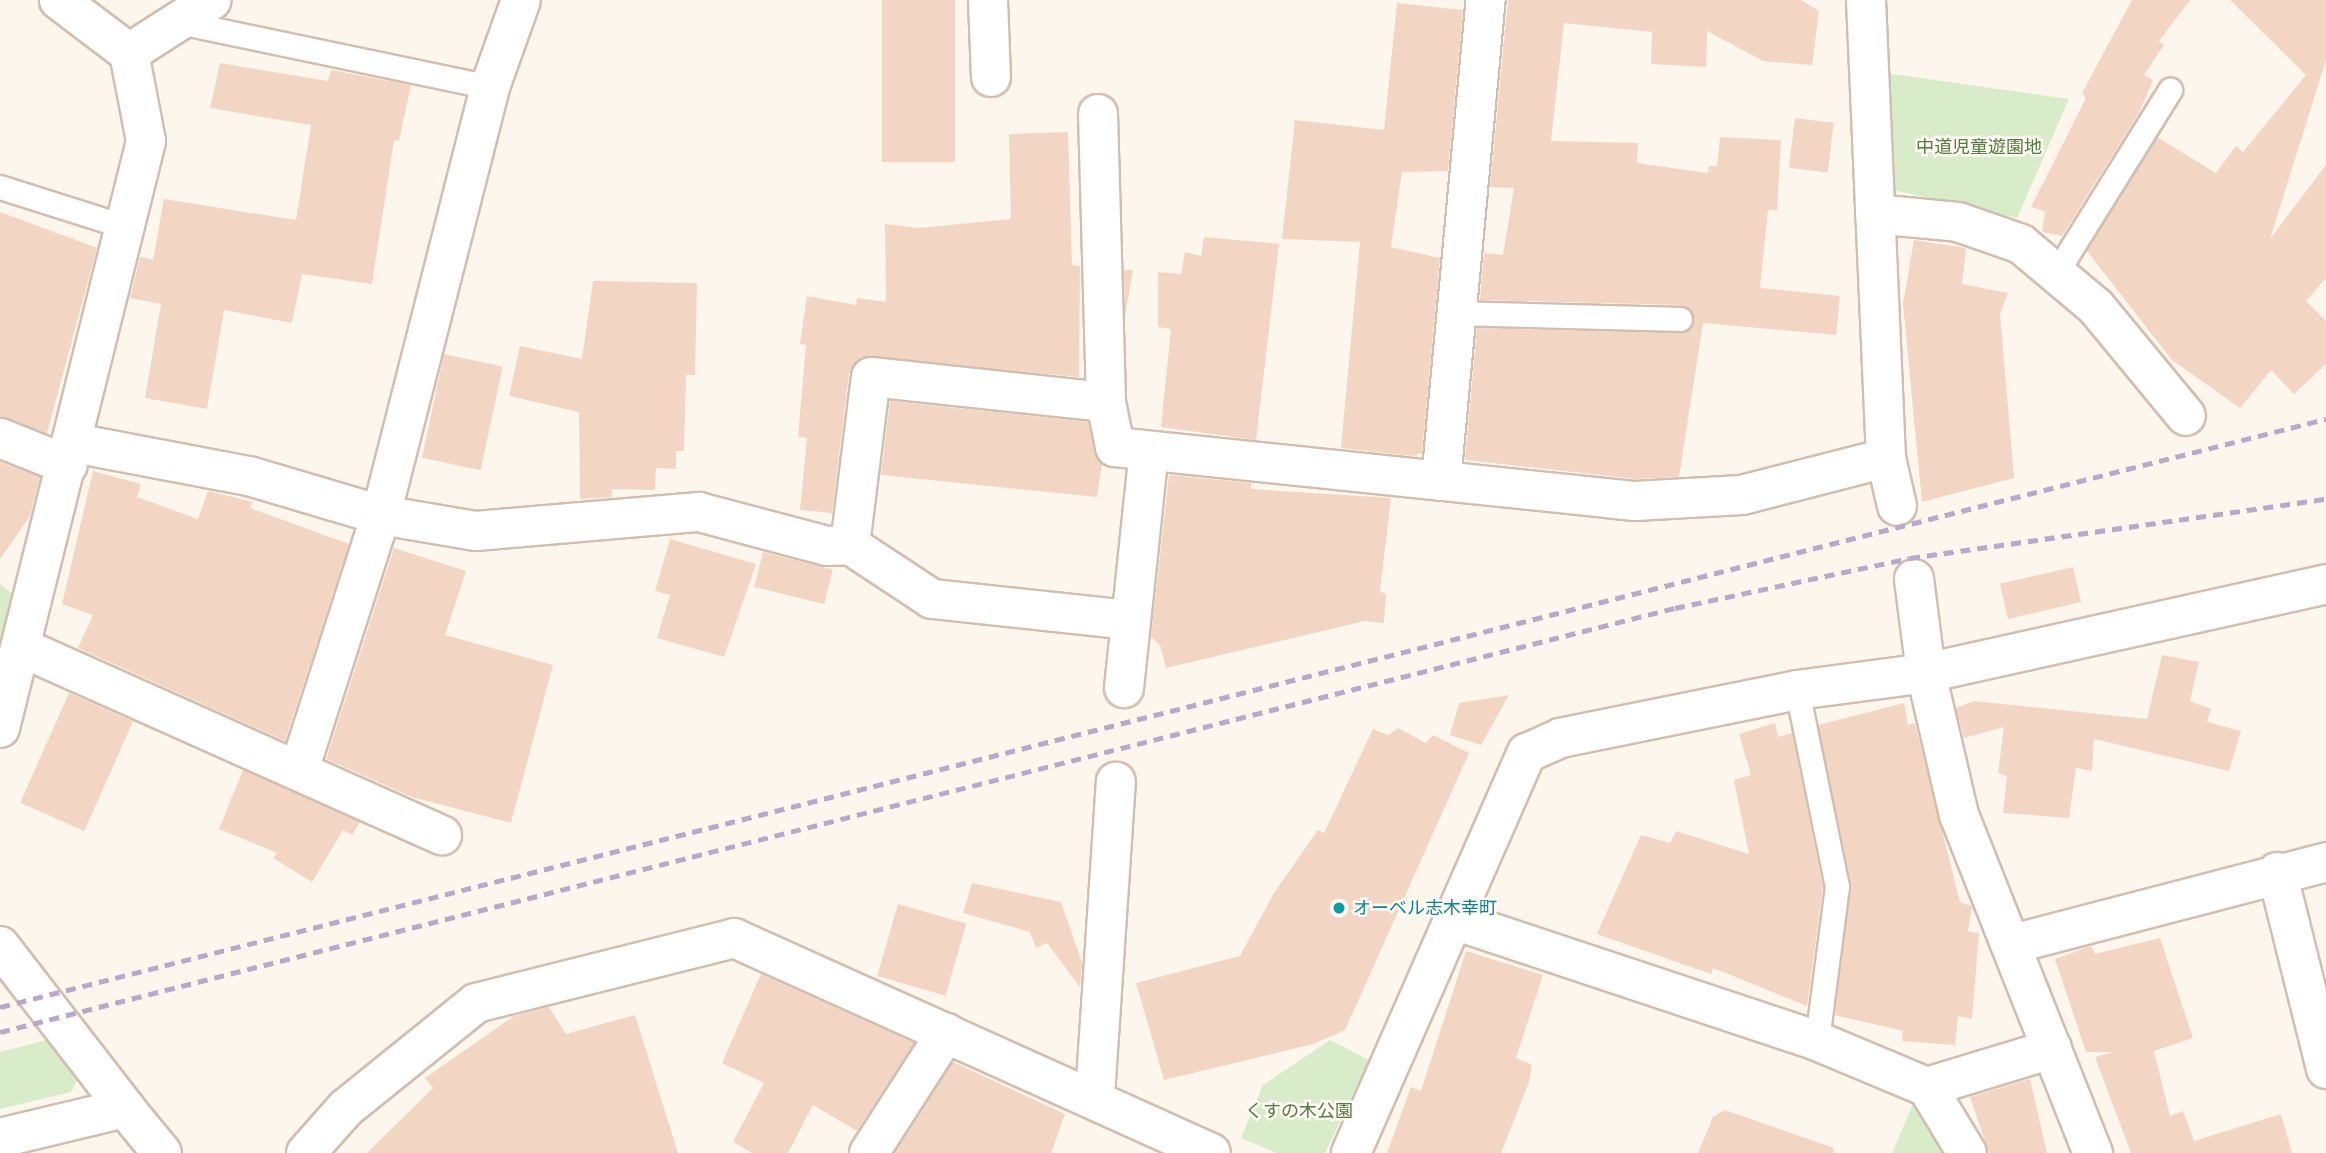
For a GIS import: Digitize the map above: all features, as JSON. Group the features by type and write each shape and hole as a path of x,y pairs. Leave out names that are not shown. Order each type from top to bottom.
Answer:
{"street":[{"path":"0,728 23,648 146,141 129,53 59,0"},
{"path":"129,53 212,0"},
{"path":"299,771 381,515 491,88 521,0"},
{"path":"988,0 990,77"},
{"path":"1441,481 1486,0"},
{"path":"1866,0 1886,458 1897,506"},
{"path":"1098,114 1106,402 1115,447 1635,501 1742,495 1886,458"},
{"path":"1875,214 1958,222 2021,244 2096,307 2186,415"},
{"path":"850,545 871,377 1106,402"},
{"path":"0,438 71,454 249,476 381,515 477,531 699,512 827,546 850,545 932,599 1128,620"},
{"path":"1124,688 1128,620 1149,452"},
{"path":"1914,579 1926,673 1959,815 2093,1153"},
{"path":"1351,1153 1527,753 1560,738 1797,690 1926,673 2326,584"},
{"path":"23,648 442,835"},
{"path":"1095,1096 1116,782"},
{"path":"2012,944 2277,872 2326,862"},
{"path":"2277,872 2326,1069"},
{"path":"1454,920 1817,1041 1927,1087 1967,1153"},
{"path":"306,1153 346,1108 476,1003 734,938 1095,1096 1211,1153"},
{"path":"0,946 162,1153"},
{"path":"869,1153 946,1033"},
{"path":"1927,1087 2052,1049"},
{"path":"0,1138 125,1108"}],"lane":[{"path":"179,22 491,88"},
{"path":"2056,273 2170,90"},
{"path":"0,187 126,227"},
{"path":"1457,313 1681,319"},
{"path":"1797,690 1837,886 1817,1041"}],"green space":[{"name":"中道児童遊園地","path":"1885,73 2069,99 2017,218 1893,190"},
{"path":"0,584 16,596 0,655"},
{"path":"47,1040 79,1076 71,1092 0,1109 0,1052"},
{"name":"くすの木公園","path":"1330,1040 1369,1060 1325,1153 1277,1153 1241,1138 1263,1085"},
{"path":"1915,1099 1942,1153 1892,1153"}],"building":[{"path":"882,0 955,0 955,162 882,162"},
{"path":"1508,0 1801,0 1819,11 1812,65 1763,61 1707,31 1706,67 1651,64 1652,32 1564,23 1551,141 1638,143 1637,163 1708,173 1709,166 1717,166 1720,137 1781,140 1777,210 1768,210 1760,288 1840,296 1836,335 1703,323 1679,477 1636,479 1465,460 1477,328 1680,333 1694,320 1680,305 1480,300 1484,253 1503,255 1514,188 1490,187"},
{"path":"2132,0 2190,0 2159,41 2164,45 2144,75 2153,80 2139,113 2062,236 2042,232 2045,211 2031,207 2086,98 2082,93"},
{"path":"2230,0 2326,0 2326,60 2270,239 2326,165 2326,278 2306,301 2326,321 2326,364 2294,394 2271,370 2240,408 2172,360 2087,251 2157,137 2216,173 2236,146 2243,152 2306,75"},
{"path":"1397,3 1463,10 1448,171 1402,172 1391,247 1440,258 1422,453 1412,456 1341,448 1360,242 1282,239 1295,120 1384,130"},
{"path":"220,63 328,81 331,70 411,85 399,141 394,140 372,284 302,274 292,323 224,310 207,409 145,398 161,304 130,298 140,257 153,260 164,199 296,220 311,125 210,108"},
{"path":"1795,118 1834,123 1828,172 1789,168"},
{"path":"1068,132 1072,265 1080,266 1079,377 862,357 849,374 832,513 800,510 807,438 798,437 806,345 800,344 807,296 856,305 857,298 886,302 885,224 919,228 1011,219 1009,134"},
{"path":"0,212 97,248 47,433 0,417"},
{"path":"1204,237 1279,244 1256,440 1161,427 1171,329 1158,327 1158,272 1181,274 1185,252 1201,256"},
{"path":"1914,240 1966,248 1962,284 2008,293 2000,314 2014,478 1922,502 1903,304"},
{"path":"1124,270 1133,270 1125,316"},
{"path":"593,281 697,283 695,375 686,375 684,451 676,451 676,469 656,468 655,490 612,489 612,497 580,499 579,412 509,396 520,346 582,359"},
{"path":"444,354 503,366 481,470 422,458"},
{"path":"890,401 1088,422 1102,464 1097,497 881,475"},
{"path":"0,462 40,477 30,516 0,559"},
{"path":"93,471 141,484 137,497 198,519 208,491 253,502 250,508 349,544 285,741 78,648 93,615 62,604"},
{"path":"1169,475 1251,483 1251,489 1391,498 1380,591 1386,594 1384,623 1365,621 1166,668 1160,645 1151,637"},
{"path":"670,539 756,564 724,657 657,638 670,595 655,591"},
{"path":"394,548 466,571 445,635 553,665 511,823 412,797 326,759"},
{"path":"763,552 833,569 824,604 754,587"},
{"path":"2073,567 2081,602 2008,619 2000,584"},
{"path":"2162,655 2199,662 2190,701 2211,709 2207,722 2241,731 2229,771 2094,739 2092,771 2076,768 2069,818 2003,813 2007,776 1998,773 2004,727 1964,738 1956,708 1974,701 2147,719"},
{"path":"69,693 133,721 84,831 20,803"},
{"path":"1509,695 1481,745 1450,735 1459,703"},
{"path":"1904,703 1908,725 1915,723 1960,902 1972,906 1968,931 1979,933 1972,1019 1958,1016 1955,1045 1902,1041 1903,1031 1835,1015 1851,884 1818,725"},
{"path":"1775,723 1778,737 1792,733 1823,887 1807,1006 1713,968 1711,974 1597,934 1641,835 1670,843 1676,831 1749,854 1734,780 1751,775 1739,734"},
{"name":"オーベル志木幸町","path":"1398,728 1426,743 1433,735 1469,753 1345,1030 1313,1044 1164,1080 1136,983 1240,956 1274,893 1318,830 1324,833 1373,729 1388,735"},
{"path":"243,770 360,822 352,835 343,830 312,882 273,858 277,853 219,829"},
{"path":"972,883 1061,902 1082,963 1080,987 1047,943 1036,948 1030,932 963,913"},
{"path":"898,904 966,924 946,996 877,976"},
{"path":"2160,938 2193,1038 2154,1051 2170,1116 2183,1111 2194,1141 2281,1114 2292,1153 2131,1153 2095,1057 2114,1052 2086,1052 2055,959 2091,946 2095,954"},
{"path":"1466,951 1543,975 1516,1058 1532,1065 1529,1082 1501,1153 1387,1153 1411,1087 1421,1091"},
{"path":"761,974 914,1043 857,1131 813,1105 788,1153 752,1153 733,1142 764,1083 722,1063"},
{"path":"549,1007 566,1034 635,1015 678,1153 367,1153 433,1088 425,1078 514,1016"},
{"path":"953,1062 1065,1114 1051,1153 895,1153"},
{"path":"2030,1079 2047,1153 1989,1153 1970,1097"},
{"path":"1725,1110 1834,1148 1833,1153 1698,1153 1713,1117"}],"railway":[{"path":"0,1007 2326,419"},
{"path":"0,1032 1675,608 1910,558 2326,499"}],"place":[{"name":"オーベル志木幸町","path":"1339,908"}]}
